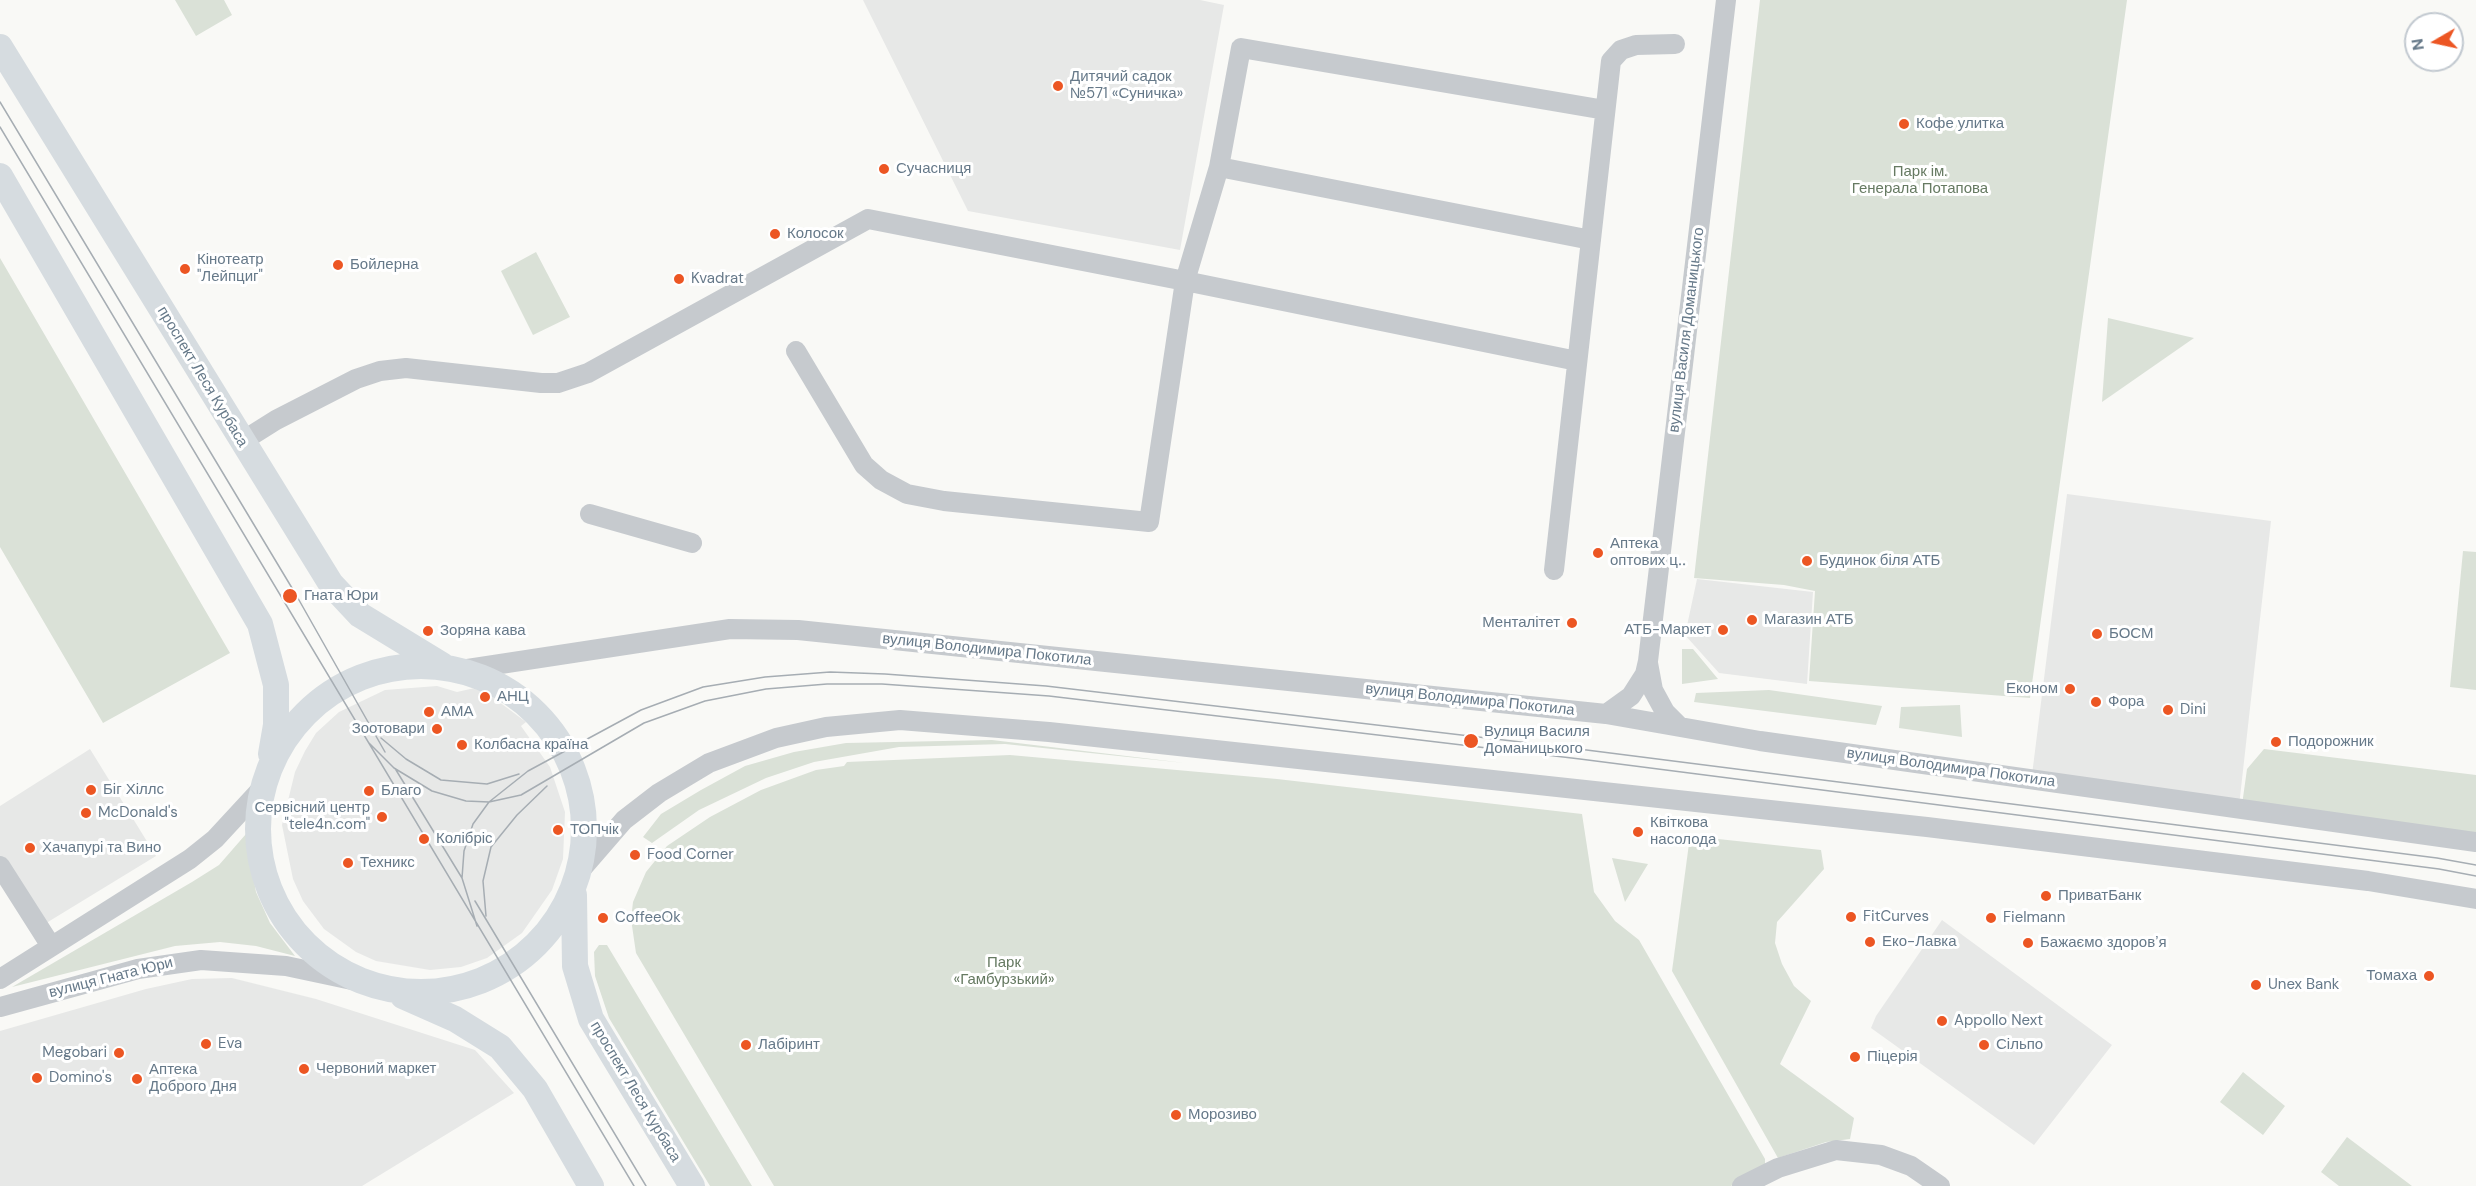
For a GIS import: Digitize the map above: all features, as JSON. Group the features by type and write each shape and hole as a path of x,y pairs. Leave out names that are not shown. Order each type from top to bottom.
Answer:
{"main road":[{"name":"проспект Леся Курбаса","path":"0,47 241,442 331,584 360,615 453,668"},
{"path":"0,176 260,624 276,685 276,725 258,826 262,866 276,905 299,938 330,965 455,1019 500,1047 535,1089 591,1186"},
{"path":"266,779 291,732 309,711 338,688 372,673 408,666 453,668 501,686 536,712 562,746 579,786 585,829 577,880 556,923 537,944 499,974 463,988 425,993 376,986"},
{"name":"проспект Леся Курбаса","path":"577,880 575,966 591,1019 692,1186"}],"street":[{"name":"вулиця Василя Доманицького","path":"1606,714 1622,705 1639,687 1648,661 1726,0"},
{"path":"1554,570 1611,62 1621,50 1657,43 1675,44"},
{"path":"796,351 864,465 880,480 907,494 944,501 1149,522 1185,281 1219,167 1241,48 1605,110"},
{"path":"1219,167 1591,240"},
{"path":"241,442 276,420 356,379 380,371 406,368 541,383 558,383 588,374 868,219 1577,361"},
{"path":"590,514 692,543"},
{"name":"вулиця Володимира Покотила","path":"453,668 730,629 798,630 1606,714 1760,741 2476,842"},
{"name":"вулиця Василя Доманицького","path":"1648,661 1653,690 1665,712 1680,727"},
{"path":"577,880 624,820 659,793 709,763 776,738 826,727 900,720 1061,733 1915,826 2368,881 2476,899"},
{"path":"0,979 190,860 215,839 266,779"},
{"path":"0,866 51,946"},
{"name":"вулиця Гната Юри","path":"0,1007 138,969 201,960 286,966 376,986"},
{"path":"1742,1186 1778,1168 1836,1150 1881,1155 1911,1166 1940,1186"}],"shaded area":[{"name":"Дитячий садок №571 «Суничка»","path":"863,0 1200,0 1224,5 1180,250 968,211"},
{"path":"2067,494 2271,521 2239,806 2032,775"},
{"path":"1697,579 1813,592 1807,684 1719,673 1685,635"},
{"name":"Колібріс","path":"437,686 457,692 479,687 526,722 521,726 550,767 565,812 563,859 552,890 522,933 487,958 461,967 430,970 376,961 356,952 324,929 303,901 293,879 282,825 295,772 305,751 316,733 339,712 385,690"},
{"path":"90,749 156,856 43,925 0,857 0,806"},
{"path":"1942,920 2112,1045 2034,1145 1871,1028 1876,1016"},
{"path":"232,978 316,999 475,1050 514,1093 362,1186 0,1186 0,1031 146,989 192,979"}],"green space":[{"path":"175,0 224,0 232,15 196,36"},
{"name":"Парк ім. Генерала Потапова","path":"1760,0 2127,0 2030,698 1809,681 1815,591 1784,585 1694,578"},
{"path":"536,252 570,317 533,335 501,271"},
{"path":"0,258 230,653 103,723 0,547"},
{"path":"2108,318 2194,338 2102,402"},
{"path":"2463,551 2476,552 2476,690 2450,687"},
{"path":"1682,649 1693,649 1718,679 1682,684"},
{"path":"1769,690 1882,706 1876,725 1694,702 1696,693"},
{"path":"1960,705 1962,737 1899,728 1901,707"},
{"path":"992,740 1185,763 1005,744 899,747 814,762 766,778 699,810 652,843 643,837 661,814 701,790 745,766 794,752 846,743"},
{"path":"2264,749 2476,775 2476,839 2242,805 2247,769"},
{"name":"Парк «Гамбурзький»","path":"1010,755 1277,779 1582,814 1594,892 1615,921 1639,940 1765,1159 1765,1169 1731,1186 774,1186 636,953 631,919 633,902 646,872 667,846 710,817 761,790 816,770 844,766 847,762"},
{"path":"246,834 256,892 270,923 295,956 256,946 220,942 175,946 12,987 219,865"},
{"path":"1690,836 1821,850 1824,869 1777,922 1775,943 1782,964 1794,986 1811,1001 1780,1064 1854,1118 1850,1139 1826,1142 1778,1158 1672,971"},
{"path":"1612,858 1648,864 1625,902"},
{"path":"599,945 607,945 752,1186 710,1186 609,1018 595,976 594,952"},
{"path":"2243,1072 2285,1106 2263,1135 2220,1102"},
{"path":"2347,1137 2412,1186 2339,1186 2321,1172"}],"tram line":[{"path":"0,102 295,593 385,752"},
{"path":"0,127 634,1186"},
{"path":"477,926 462,878 464,851 473,824 489,802 528,771 641,710 703,687 765,677 830,672 1046,686 1563,747 2437,858 2476,865"},
{"path":"369,743 394,768 432,791 466,801 489,802 521,795 644,723 705,701 766,689 827,684 882,684 1049,696 1580,759 2439,869 2476,876"},
{"path":"381,738 406,759 441,780 487,784 519,774"},
{"path":"396,770 462,878"},
{"path":"486,916 483,881 491,847 517,815 547,786"},
{"path":"475,901 646,1186"}],"place":[{"name":"Дитячий садок №571 «Суничка»","path":"1058,86"},
{"name":"Кофе улитка","path":"1904,124"},
{"name":"Сучасниця","path":"884,169"},
{"name":"Колосок","path":"775,234"},
{"name":"Бойлерна","path":"338,265"},
{"name":"Кінотеатр \"Лейпциг\"","path":"185,269"},
{"name":"Kvadrat","path":"679,279"},
{"name":"Аптека оптових ц‥","path":"1598,553"},
{"name":"Будинок біля АТБ","path":"1807,561"},
{"name":"Гната Юри","path":"290,596"},
{"name":"Магазин АТБ","path":"1752,620"},
{"name":"Менталітет","path":"1572,623"},
{"name":"АТБ-Маркет","path":"1723,630"},
{"name":"Зоряна кава","path":"428,631"},
{"name":"БОСМ","path":"2097,634"},
{"name":"Економ","path":"2070,689"},
{"name":"АНЦ","path":"485,697"},
{"name":"Фора","path":"2096,702"},
{"name":"Dini","path":"2168,710"},
{"name":"АМА","path":"429,712"},
{"name":"Зоотовари","path":"437,729"},
{"name":"Вулиця Василя Доманицького","path":"1471,741"},
{"name":"Подорожник","path":"2276,742"},
{"name":"Колбасна країна","path":"462,745"},
{"name":"Біг Хіллс","path":"91,790"},
{"name":"Благо","path":"369,791"},
{"name":"McDonald's","path":"86,813"},
{"name":"Сервісний центр \"tele4n.com\"","path":"382,817"},
{"name":"ТОПчік","path":"558,830"},
{"name":"Квіткова насолода","path":"1638,832"},
{"name":"Колібріс","path":"424,839"},
{"name":"Хачапурі та Вино","path":"30,848"},
{"name":"Food Corner","path":"635,855"},
{"name":"Техникс","path":"348,863"},
{"name":"ПриватБанк","path":"2046,896"},
{"name":"FitCurves","path":"1851,917"},
{"name":"CoffeeOk","path":"603,918"},
{"name":"Fielmann","path":"1991,918"},
{"name":"Еко-Лавка","path":"1870,942"},
{"name":"Бажаємо здоровʼя","path":"2028,943"},
{"name":"Томаха","path":"2429,976"},
{"name":"Unex Bank","path":"2256,985"},
{"name":"Appollo Next","path":"1942,1021"},
{"name":"Eva","path":"206,1044"},
{"name":"Лабіринт","path":"746,1045"},
{"name":"Сільпо","path":"1984,1045"},
{"name":"Megobari","path":"119,1053"},
{"name":"Піцерія","path":"1855,1057"},
{"name":"Червоний маркет","path":"304,1069"},
{"name":"Domino's","path":"37,1078"},
{"name":"Аптека Доброго Дня","path":"137,1079"},
{"name":"Морозиво","path":"1176,1115"}]}
